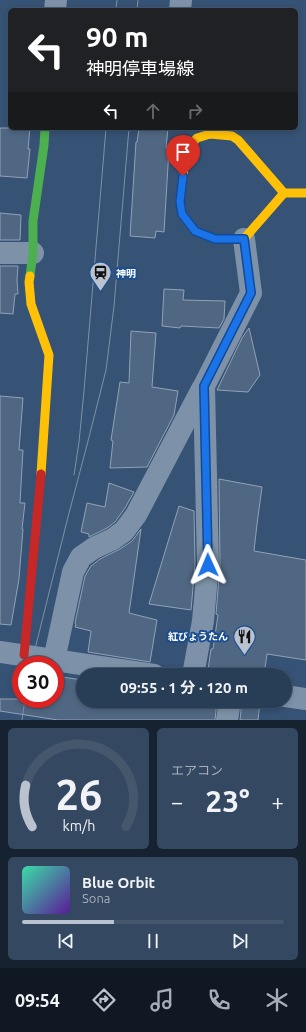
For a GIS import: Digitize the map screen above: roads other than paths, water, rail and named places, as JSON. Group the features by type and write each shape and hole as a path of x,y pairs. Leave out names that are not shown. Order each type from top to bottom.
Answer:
{"street":[{"path":"24,655 40,488 48,355 31,304 29,282 33,253 33,221 45,130"},
{"path":"244,239 215,239 195,231 182,214 180,202 186,150 195,133 221,134 232,136 238,140 284,193"},
{"path":"55,656 73,572 81,557 94,548 113,539 124,530 136,515 251,293 244,239 284,193 306,193"},
{"path":"0,253 33,253"},
{"path":"194,668 203,621 208,565 204,386"},
{"path":"0,652 30,656"},
{"path":"64,662 107,668"},
{"path":"292,697 306,699"},
{"path":"226,720 229,708"}],"tram line":[{"path":"116,8 117,0"},
{"path":"137,8 138,0"},
{"path":"74,475 84,391 106,130"},
{"path":"33,656 106,370 114,306 129,130"},
{"path":"22,720 24,708"}],"place":[{"name":"神明","path":"100,292"},
{"name":"紅びょうたん","path":"244,656"}]}
